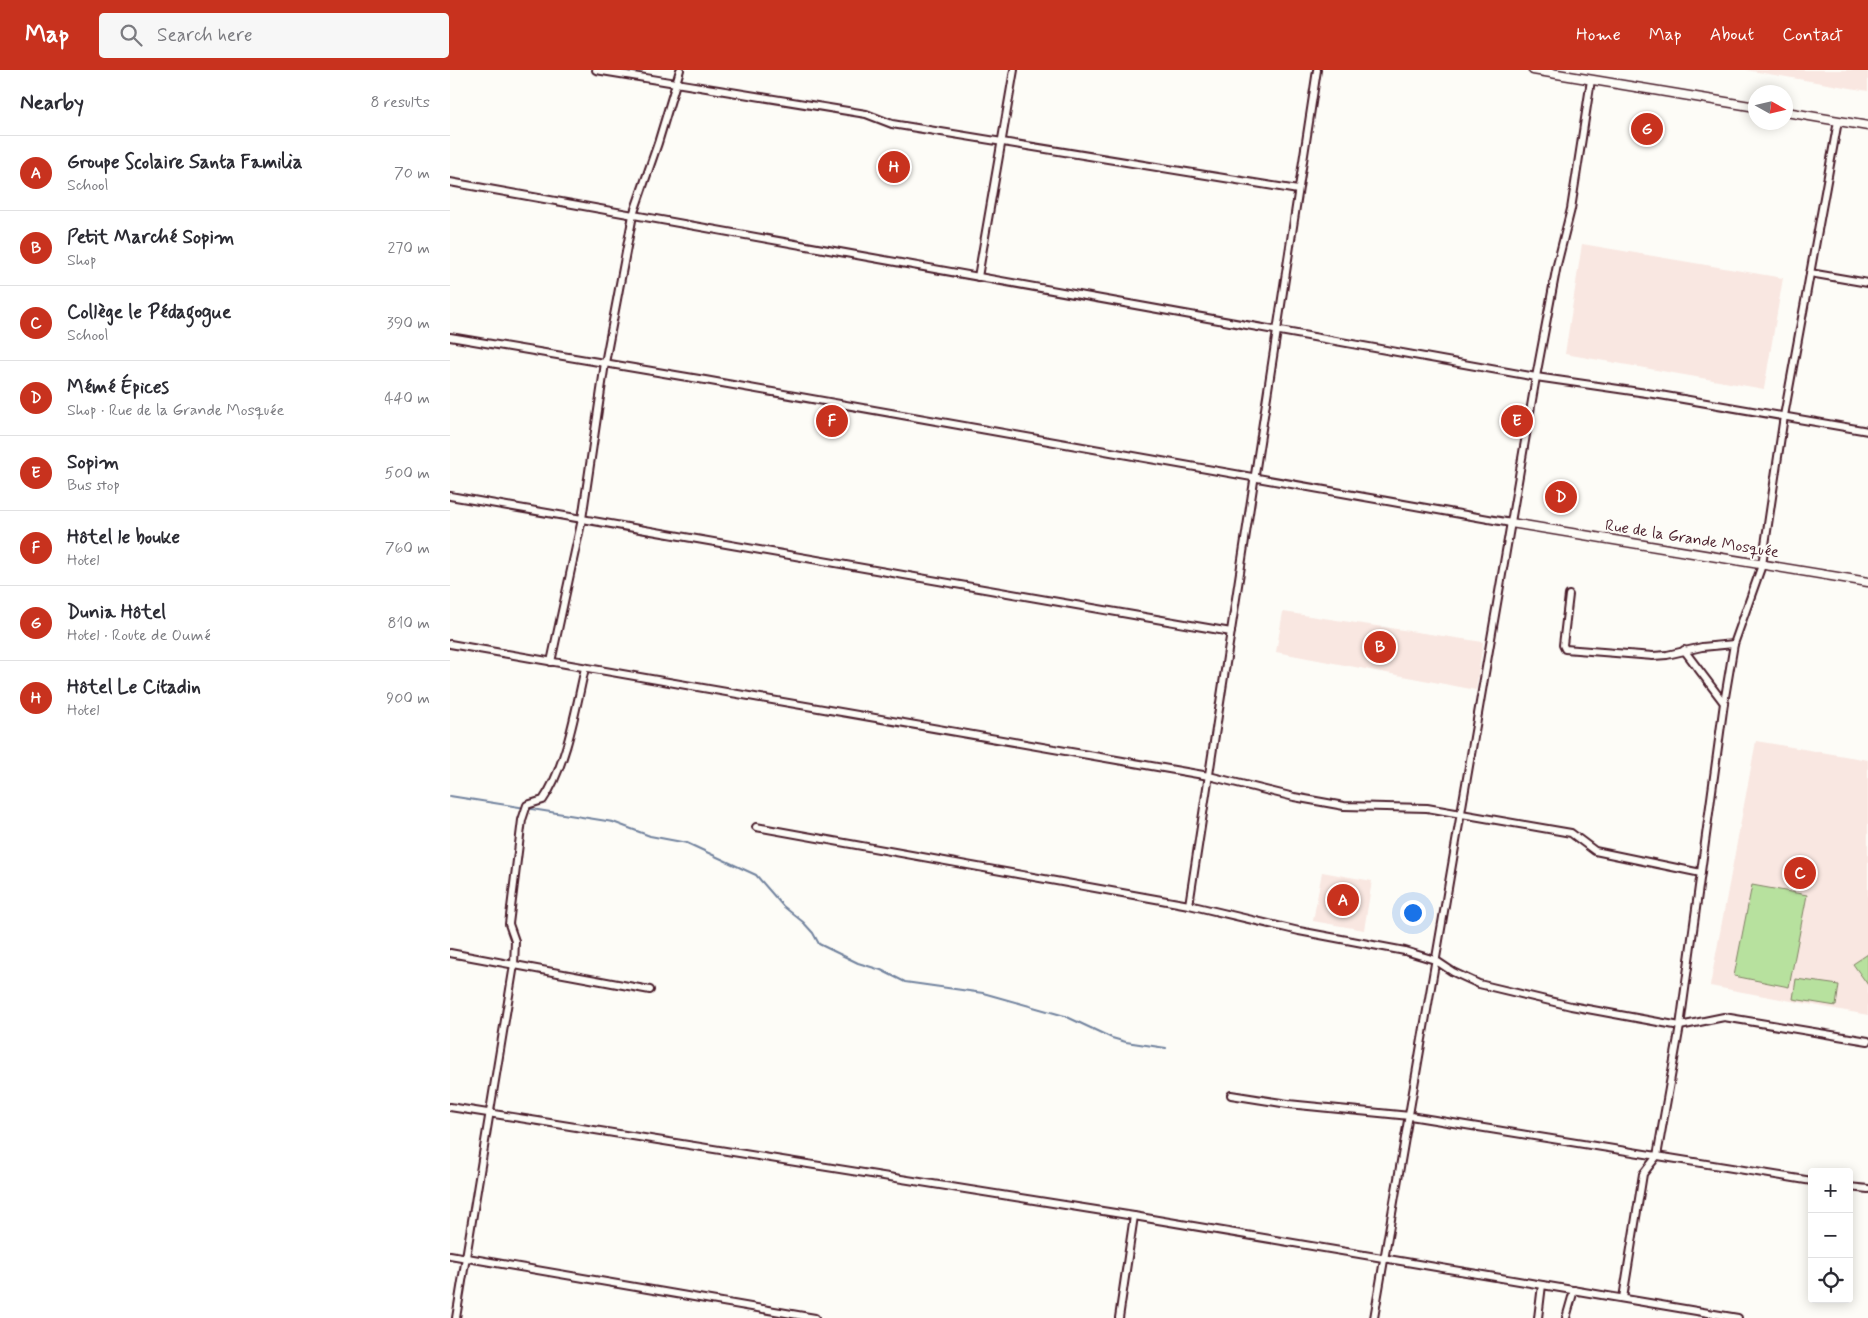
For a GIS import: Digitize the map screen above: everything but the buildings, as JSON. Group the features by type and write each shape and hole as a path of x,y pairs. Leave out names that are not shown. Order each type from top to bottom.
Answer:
{"street":[{"path":"596,70 866,114 892,124 1298,190"},
{"path":"551,662 582,519 606,363 633,215 658,143 680,70"},
{"path":"978,277 1014,70"},
{"path":"1189,906 1317,70"},
{"path":"1533,70 1748,106"},
{"path":"1374,1318 1386,1258 1435,960 1462,813 1536,377 1557,265 1571,209 1591,80"},
{"path":"1793,113 1868,126"},
{"path":"1623,1298 1643,1174 1657,1156 1680,1026 1724,703 1734,644 1762,565 1784,416 1838,121"},
{"path":"450,182 1536,377 1868,431"},
{"path":"1810,274 1868,283"},
{"path":"450,337 1511,523"},
{"path":"450,496 1231,632"},
{"name":"Rue de la Grande Mosquée","path":"1511,523 1868,582"},
{"path":"1569,595 1563,645 1565,649 1653,656 1734,644"},
{"path":"450,644 1208,776 1294,797 1344,806 1428,808 1462,813 1571,833 1595,851 1701,873"},
{"path":"1684,650 1724,703"},
{"path":"456,1318 514,965 515,941 509,924 522,820 527,805 543,800 555,780 574,719 584,668"},
{"path":"756,827 1189,906 1299,931 1405,951 1435,960 1452,972 1479,984 1571,1006 1680,1026 1724,1017 1868,1041"},
{"path":"450,953 650,990"},
{"path":"1231,1095 1288,1104 1410,1116 1808,1180"},
{"path":"450,1107 1134,1216 1738,1318"},
{"path":"1853,1187 1868,1189"},
{"path":"1118,1318 1134,1216"},
{"path":"450,1255 815,1318"},
{"path":"1538,1318 1542,1285"},
{"path":"1566,1318 1574,1290"}],"shaded area":[{"path":"1746,70 1868,70 1868,91"},
{"path":"1582,244 1783,278 1764,389 1565,354"},
{"path":"1283,612 1483,642 1476,690 1276,652"},
{"path":"1756,741 1868,760 1868,1015 1710,986"},
{"path":"1322,872 1372,881 1364,930 1313,921"}],"green space":[{"path":"1752,885 1807,895 1789,987 1734,976"},
{"path":"1868,954 1868,985 1853,964"},
{"path":"1796,979 1839,985 1836,1006 1793,999"}],"waterway":[{"path":"450,796 613,822 650,836 687,843 756,875 783,906 803,922 813,933 819,944 858,963 881,970 905,982 983,993 1065,1016 1112,1038 1166,1048"}],"place":[{"name":"Dunia Hôtel","path":"1647,129"},
{"name":"Hôtel Le Citadin","path":"894,167"},
{"name":"Hôtel le bouke","path":"832,421"},
{"name":"Sopim","path":"1517,421"},
{"name":"Mémé Épices","path":"1561,497"},
{"name":"Petit Marché Sopim","path":"1380,647"},
{"name":"Collège le Pédagogue","path":"1800,873"},
{"name":"Groupe Scolaire Santa Familia","path":"1343,900"}]}
